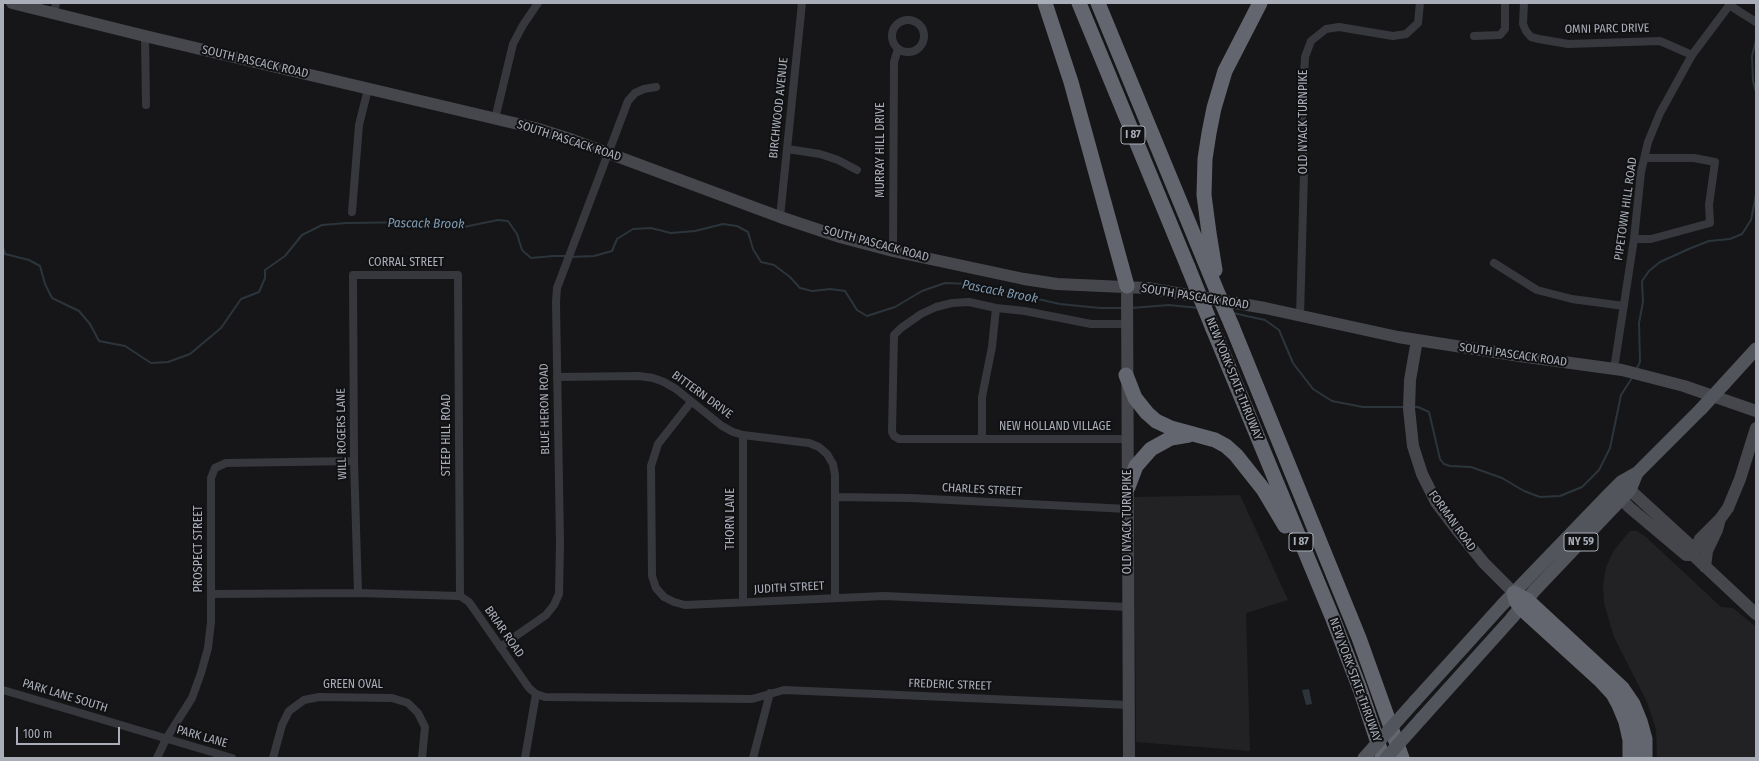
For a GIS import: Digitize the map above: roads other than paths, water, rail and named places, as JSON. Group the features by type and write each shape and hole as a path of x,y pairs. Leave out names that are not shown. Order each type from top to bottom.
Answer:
{"highway":[{"path":"1044,3 1071,82 1127,286"},
{"name":"NEW YORK STATE THRUWAY","path":"1079,3 1342,642 1383,758"},
{"name":"NEW YORK STATE THRUWAY","path":"1098,3 1209,259 1219,296 1285,451 1377,685 1402,758"},
{"path":"1209,259 1204,195 1205,165 1209,133 1214,108 1225,72 1260,3"},
{"path":"1126,375 1135,398 1146,413 1156,421 1171,428 1208,438"},
{"path":"1128,487 1132,474 1139,462 1158,444 1171,438 1197,435 1222,444 1236,455 1270,498 1342,642"},
{"path":"1521,601 1613,694 1626,722 1630,740 1630,758"},
{"path":"1521,601 1609,674 1626,693 1633,704 1640,721 1644,739 1645,758"},
{"path":"1377,685 1406,758"}],"main road":[{"name":"NY 59","path":"1386,758 1421,719 1616,487 1637,473 1701,409 1756,349"},
{"name":"NY 59","path":"1364,758 1415,701 1521,601 1626,495 1637,473"}],"street":[{"name":"SOUTH PASCACK ROAD","path":"12,3 55,8 145,36 548,132 840,237 893,251 1024,279 1057,284 1127,286 1195,296 1416,340 1636,373 1694,389 1756,411"},
{"path":"495,119 513,44 523,25 538,3"},
{"name":"BIRCHWOOD AVENUE","path":"780,216 802,3"},
{"name":"OLD NYACK TURNPIKE","path":"1300,316 1304,173 1302,115 1305,58 1311,41 1326,29 1339,27 1393,36 1406,34 1418,23 1420,3"},
{"path":"1474,36 1500,35 1505,29 1505,3"},
{"name":"OMNI PARC DRIVE","path":"1524,3 1524,24 1526,31 1531,37 1568,44 1660,41 1692,54"},
{"path":"1730,4 1756,22"},
{"name":"PIPETOWN HILL ROAD","path":"1614,369 1634,239 1641,172 1648,142 1660,113 1692,54 1730,4"},
{"name":"MURRAY HILL DRIVE","path":"906,20 918,24 924,35 920,47 915,51 909,52 903,52 898,49 892,38 892,32 895,26 906,20"},
{"path":"145,36 146,106"},
{"name":"MURRAY HILL DRIVE","path":"893,251 894,62 898,49"},
{"name":"BLUE HERON ROAD","path":"500,647 546,615 554,605 559,594 560,543 557,288 607,152 628,101 635,93 644,88 656,87"},
{"path":"352,212 359,126 368,89"},
{"path":"787,149 820,154 838,160 857,170"},
{"path":"1634,239 1657,238 1710,223 1709,205 1715,162 1694,158 1644,158"},
{"path":"1494,263 1537,290 1572,299 1624,306"},
{"name":"CORRAL STREET","path":"353,275 458,275"},
{"name":"WILL ROGERS LANE","path":"353,275 354,461 358,593"},
{"name":"STEEP HILL ROAD","path":"458,275 460,596"},
{"name":"OLD NYACK TURNPIKE","path":"1127,286 1126,375 1129,758"},
{"name":"NEW HOLLAND VILLAGE","path":"1127,319 1091,324 969,302 952,303 936,307 921,314 901,328 894,335 892,432 894,436 899,439 1127,439"},
{"name":"NEW HOLLAND VILLAGE","path":"982,439 982,396 992,347 996,308"},
{"name":"FORMAN ROAD","path":"1416,340 1410,380 1409,416 1417,461 1425,482 1436,502 1471,548 1521,601"},
{"name":"BITTERN DRIVE","path":"557,377 639,376 652,378 664,382 722,426 743,435 809,443 819,447 827,454 833,464 835,475 835,598"},
{"name":"JUDITH STREET","path":"691,402 662,437 652,458 651,466 652,576 656,588 664,597 674,602 685,605 884,596 1128,607"},
{"path":"1693,555 1700,539 1720,519 1733,498 1756,428"},
{"name":"THORN LANE","path":"743,435 743,602"},
{"name":"PROSPECT STREET","path":"157,758 166,739 192,698 208,648 211,622 211,478 215,468 226,463 354,461"},
{"path":"1616,487 1626,495 1686,555 1693,555 1756,614"},
{"name":"CHARLES STREET","path":"836,497 910,498 1128,509"},
{"path":"1705,567 1707,551 1717,530 1720,519"},
{"path":"211,594 358,593 460,596"},
{"name":"BRIAR ROAD","path":"460,596 469,602 529,688 536,694"},
{"name":"PARK LANE SOUTH","path":"3,690 166,739"},
{"name":"FREDERIC STREET","path":"770,693 784,690 1129,705"},
{"path":"525,758 536,694 545,697 752,699 770,693"},
{"path":"753,758 770,693"},
{"name":"GREEN OVAL","path":"273,758 282,725 289,711 304,700 319,697 392,698 408,703 418,713 425,727 422,758"},
{"name":"PARK LANE","path":"166,739 232,758"}],"waterway":[{"name":"Pascack Brook","path":"1756,40 1752,56 1753,81 1756,92"},
{"name":"Pascack Brook","path":"1636,370 1640,362 1639,323 1643,302 1642,281 1649,271 1660,262 1709,241 1730,239 1742,234 1751,220 1756,195"},
{"name":"Pascack Brook","path":"3,247 5,254 29,260 40,266 45,284 52,298 79,311 90,324 99,341 125,346 151,363 168,362 190,354 221,328 241,299 259,292 265,278 265,270 285,256 302,235 322,225 347,223 424,222 459,228 498,220 508,221 517,234 522,250 531,258 566,256"},
{"name":"Pascack Brook","path":"570,257 594,256 612,251 617,239 633,229 651,228 671,233 695,231 723,224 737,226 748,232 753,249 761,262 774,265 790,277 800,288 812,291 830,289 845,291 857,310 867,316 895,307 922,291 945,283 970,284 1060,304 1100,308 1123,308"},
{"name":"Pascack Brook","path":"1131,308 1169,305 1199,308"},
{"name":"Pascack Brook","path":"1233,313 1265,320 1279,330 1293,363 1313,389 1332,401 1363,407 1406,407"},
{"name":"Pascack Brook","path":"1414,407 1418,407 1429,412 1440,459 1444,464 1450,466 1471,467 1502,478 1524,491 1540,497 1560,496 1582,487 1599,470 1610,448 1621,395 1632,378"}]}
